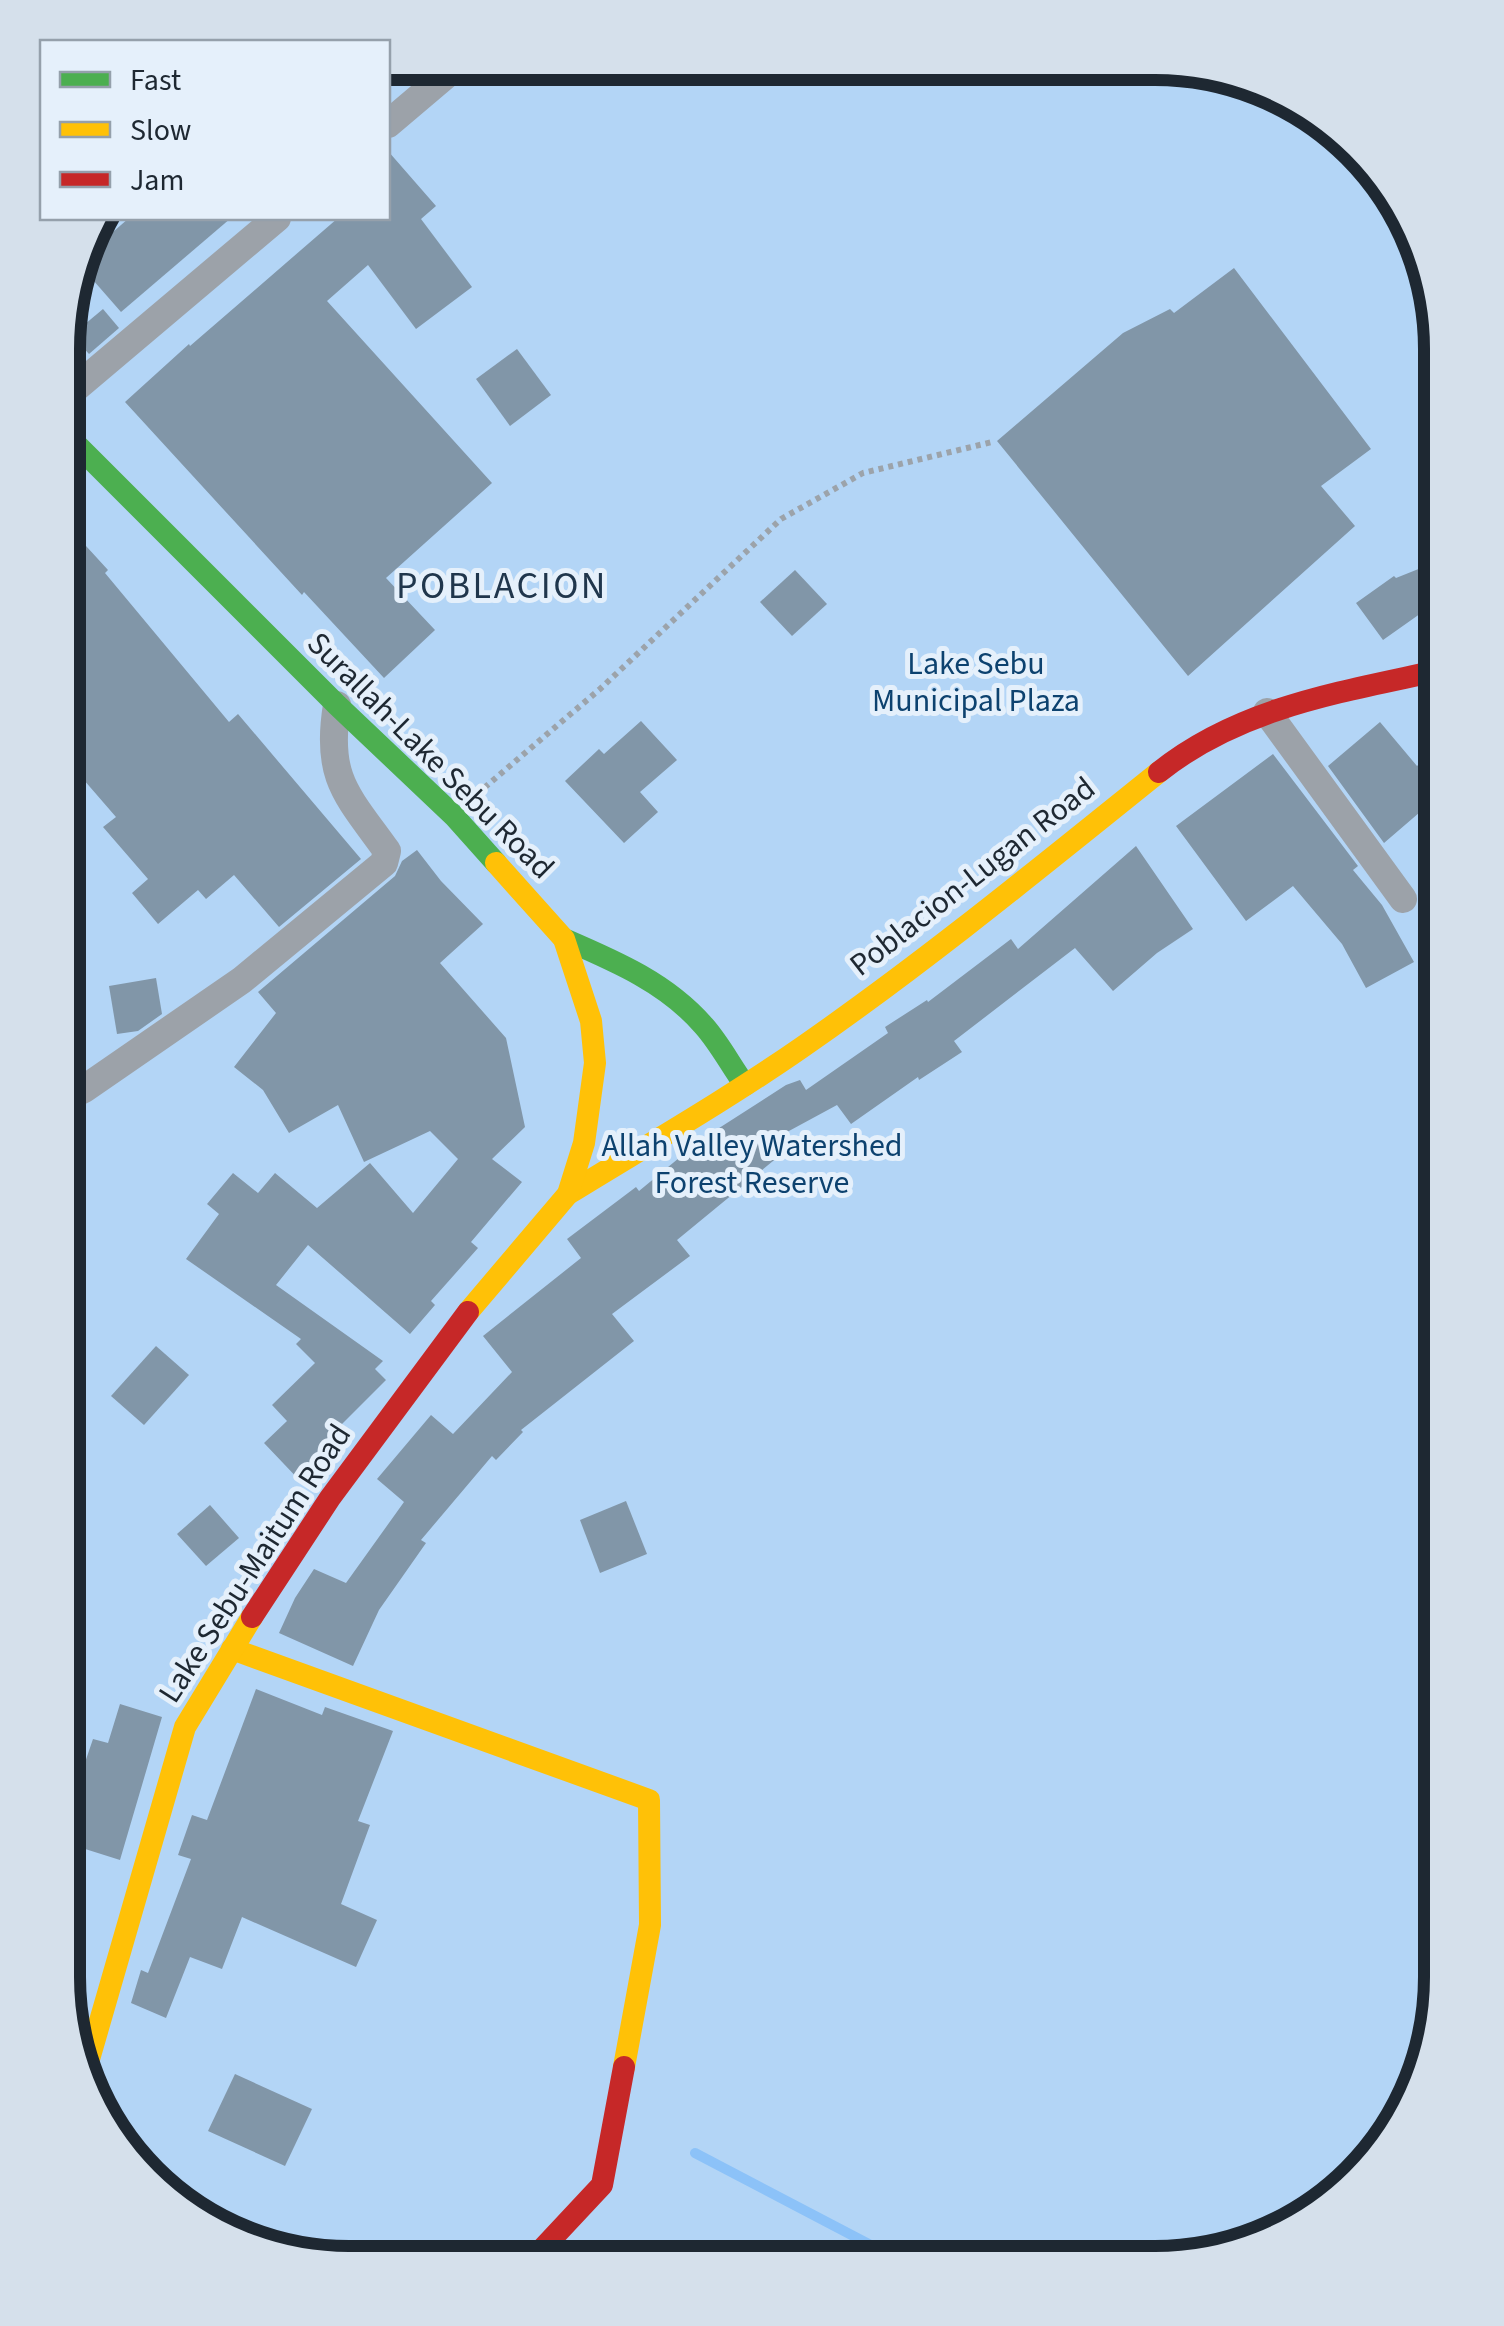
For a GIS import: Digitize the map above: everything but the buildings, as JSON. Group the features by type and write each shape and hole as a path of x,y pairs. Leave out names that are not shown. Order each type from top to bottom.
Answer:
{"main road":[{"name":"Surallah-Lake Sebu Road","path":"80,447 337,705 454,816 564,939 590,1022 595,1063 584,1144 568,1194"},
{"name":"Poblacion-Lugan Road","path":"568,1194 745,1085 986,910 1214,732 1267,712 1424,674"},
{"path":"564,939 622,964 680,1001 704,1026 745,1085"},
{"name":"Lake Sebu-Maitum Road","path":"91,2053 186,1727 330,1498 456,1327 568,1194"},
{"path":"232,1649 650,1800 650,1925 602,2185 545,2246"}],"street":[{"path":"390,122 439,81"},
{"path":"80,385 276,220"},
{"path":"80,1091 242,980 384,862 387,851 346,793 335,768 332,737 337,705"},
{"path":"1267,712 1403,898"}],"path":[{"path":"454,816 600,688 781,519 863,473 992,442"}],"green space":[{"name":"Allah Valley Watershed Forest Reserve","path":"1155,80 1225,89 1290,116 1345,159 1368,185 1404,246 1419,296 1424,349 1423,1995 1419,2030 1404,2080 1368,2141 1319,2190 1258,2226 1208,2241 1155,2246 314,2244 246,2226 185,2190 136,2141 100,2080 85,2030 80,1977 82,314 94,262 113,220 390,220 390,81"}],"waterway":[{"path":"695,2153 873,2246"}],"traffic: fast":[{"path":"80,448 454,816 496,863"},
{"path":"564,939 621,965 674,997 710,1033 745,1085"}],"traffic: slow":[{"path":"568,1194 801,1048 983,913 1159,772"},
{"path":"468,1312 568,1194 584,1143 595,1063 591,1021 564,939 496,863"},
{"path":"91,2052 185,1727 252,1617"},
{"path":"232,1649 649,1800 650,1925 624,2067"}],"traffic: jam":[{"path":"1159,772 1190,750 1258,717 1330,695 1424,674"},
{"path":"252,1617 330,1498 468,1312"},
{"path":"545,2246 602,2185 624,2067"}],"district":[{"name":"POBLACION","path":"502,585"}],"park label":[{"name":"Lake Sebu Municipal Plaza","path":"976,682"}]}
